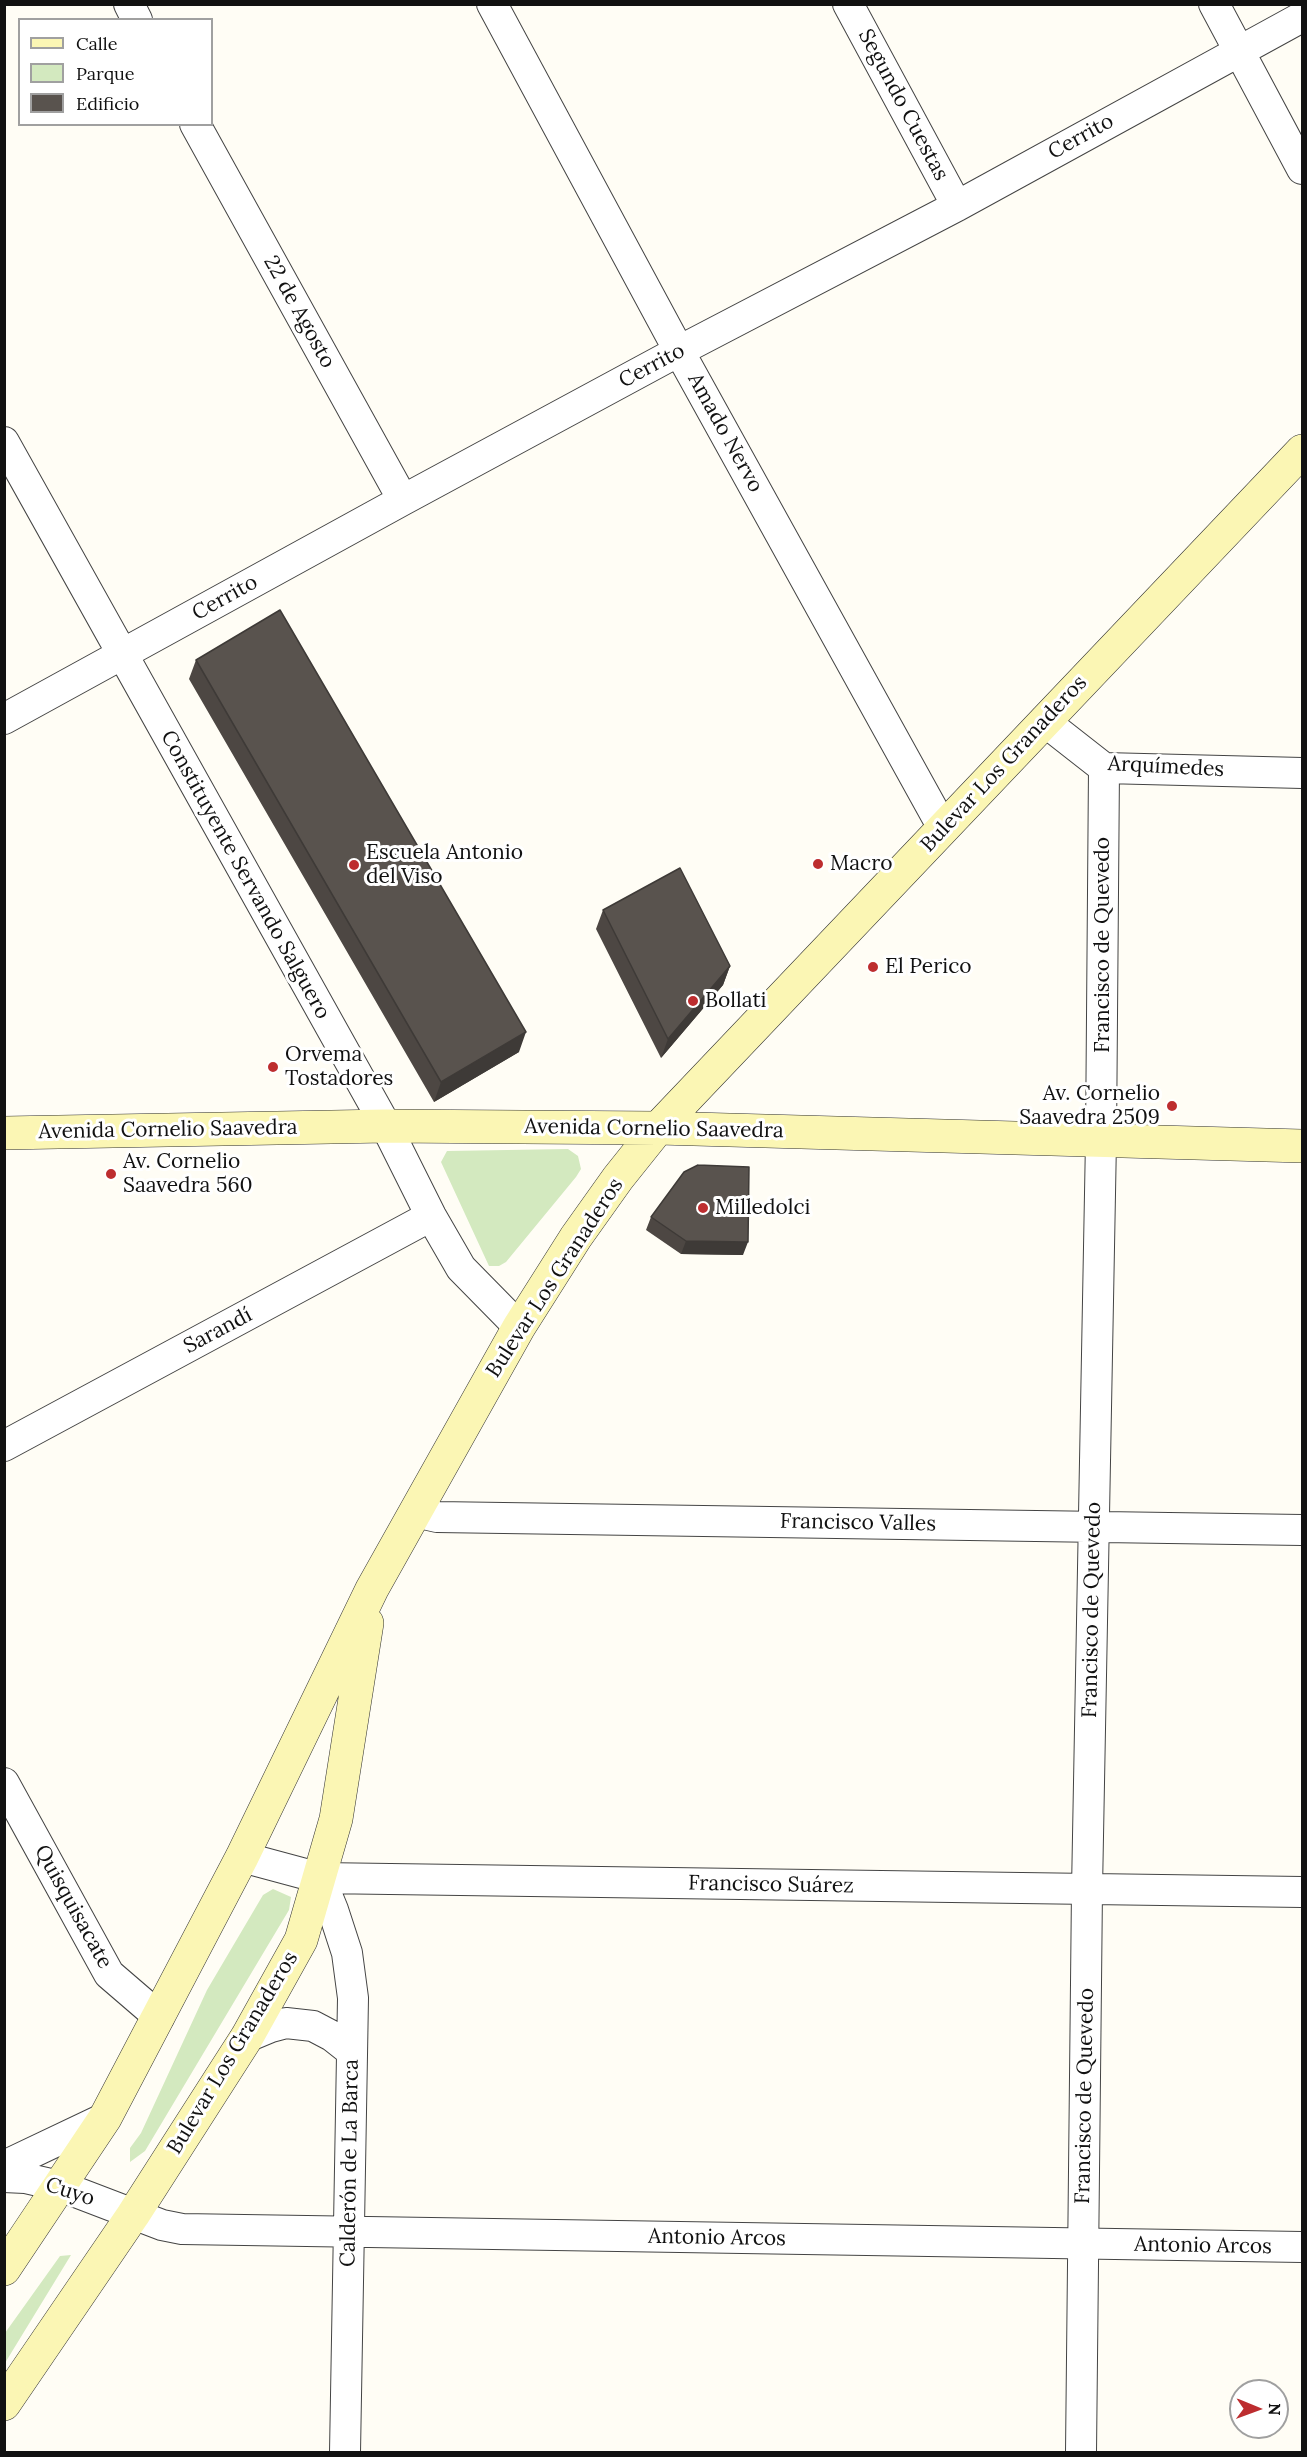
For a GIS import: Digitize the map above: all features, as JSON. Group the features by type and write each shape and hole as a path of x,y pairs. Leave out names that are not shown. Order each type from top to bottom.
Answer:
{"main road":[{"name":"Bulevar Los Granaderos","path":"4,2269 105,2118 242,1857 372,1589 519,1327 618,1178 658,1128 1302,451"},
{"name":"Avenida Cornelio Saavedra","path":"4,1133 386,1126 658,1128 1302,1146"},
{"name":"Bulevar Los Granaderos","path":"4,2404 133,2215 248,2037 301,1940 336,1819 372,1589"}],"street":[{"path":"129,4 136,18"},
{"name":"Amado Nervo","path":"492,4 679,351 943,828"},
{"name":"Segundo Cuestas","path":"848,4 957,206"},
{"path":"1214,4 1302,169"},
{"name":"Cerrito","path":"4,719 403,500 679,351 957,206 1302,17"},
{"name":"22 de Agosto","path":"196,126 403,500"},
{"name":"Constituyente Servando Salguero","path":"4,442 386,1126 431,1216 461,1268 519,1327"},
{"name":"Arquímedes","path":"1044,721 1104,768 1302,773"},
{"name":"Francisco de Quevedo","path":"1081,2452 1087,1889 1101,1140 1104,768"},
{"name":"Sarandí","path":"4,1446 431,1216"},
{"name":"Francisco Valles","path":"415,1512 437,1517 1302,1530"},
{"name":"Quisquisacate","path":"4,1783 109,1974 159,2017"},
{"name":"Francisco Suárez","path":"242,1857 320,1878 1302,1892"},
{"name":"Calderón de La Barca","path":"320,1878 333,1910 346,1953 353,1998 345,2452"},
{"path":"248,2037 286,2023 312,2025 332,2036 351,2051"},
{"name":"Cuyo","path":"4,2166 105,2118"},
{"name":"Cuyo","path":"4,2177 25,2178 60,2186 133,2215"},
{"name":"Antonio Arcos","path":"133,2215 162,2226 182,2229 1302,2247"}],"green space":[{"path":"568,1149 578,1156 581,1169 576,1177 506,1262 499,1266 489,1266 441,1162 447,1151"},
{"path":"273,1889 291,1897 289,1910 145,2151 130,2162 130,2148 141,2133 207,1990 263,1895"},
{"path":"71,2255 5,2363 5,2333 60,2256"}],"building":[{"name":"Escuela Antonio del Viso","path":"280,610 526,1032 441,1082 196,660"},
{"path":"680,868 730,966 668,1039 603,910"},
{"name":"Milledolci","path":"698,1165 749,1167 748,1242 686,1241 651,1217 684,1172"}],"place":[{"name":"Macro","path":"818,864"},
{"name":"Escuela Antonio del Viso","path":"354,865"},
{"name":"El Perico","path":"873,967"},
{"name":"Bollati","path":"693,1001"},
{"name":"Orvema Tostadores","path":"273,1067"},
{"name":"Av. Cornelio Saavedra 2509","path":"1172,1106"},
{"name":"Av. Cornelio Saavedra 560","path":"111,1174"},
{"name":"Milledolci","path":"703,1208"}]}
